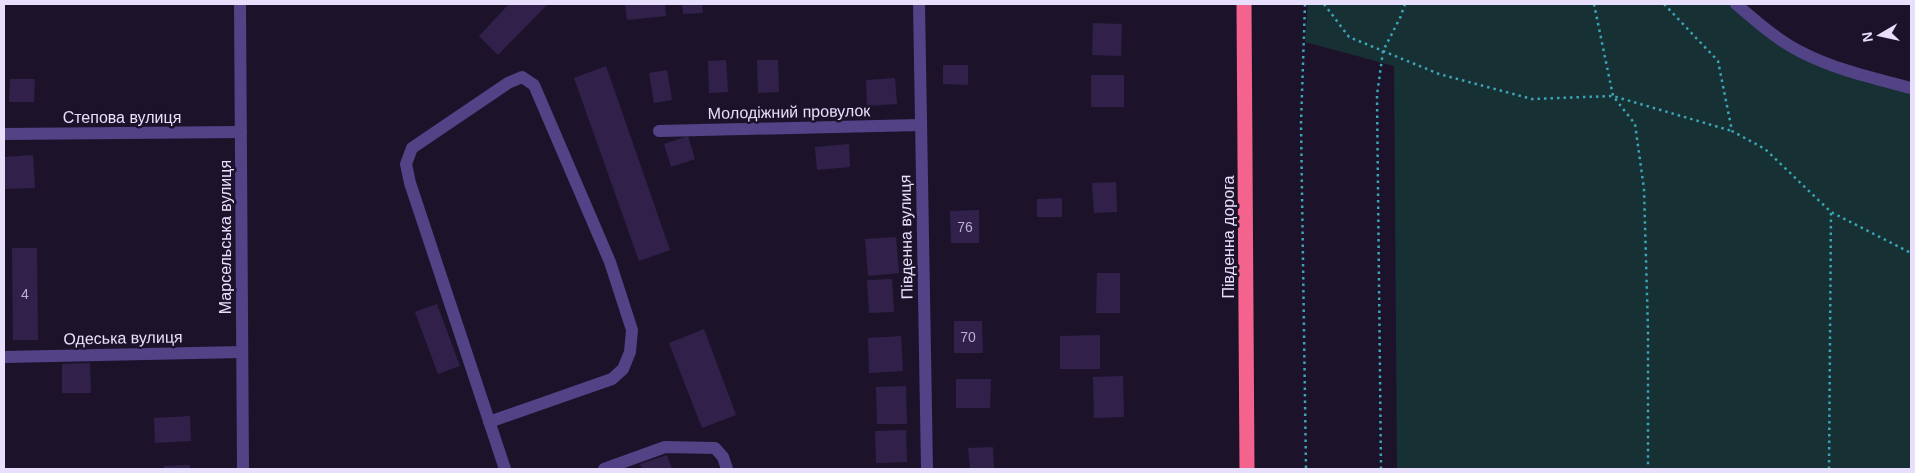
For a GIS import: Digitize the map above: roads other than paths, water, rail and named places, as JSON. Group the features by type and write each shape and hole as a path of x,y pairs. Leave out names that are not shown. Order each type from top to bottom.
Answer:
{"highway":[{"name":"Південна дорога","path":"1244,4 1247,469"}],"street":[{"name":"Марсельська вулиця","path":"240,4 243,469"},
{"name":"Південна вулиця","path":"919,4 927,469"},
{"path":"1736,4 1777,37 1800,52 1843,70 1911,88"},
{"path":"489,422 612,379 623,369 630,352 632,330 610,262 534,85 522,77 508,83 412,148 406,164 410,183 504,469"},
{"name":"Молодіжний провулок","path":"659,131 920,125"},
{"name":"Степова вулиця","path":"4,134 241,132"},
{"name":"Одеська вулиця","path":"4,357 242,352"},
{"path":"604,469 665,447 715,448 723,457 728,469"}]}
